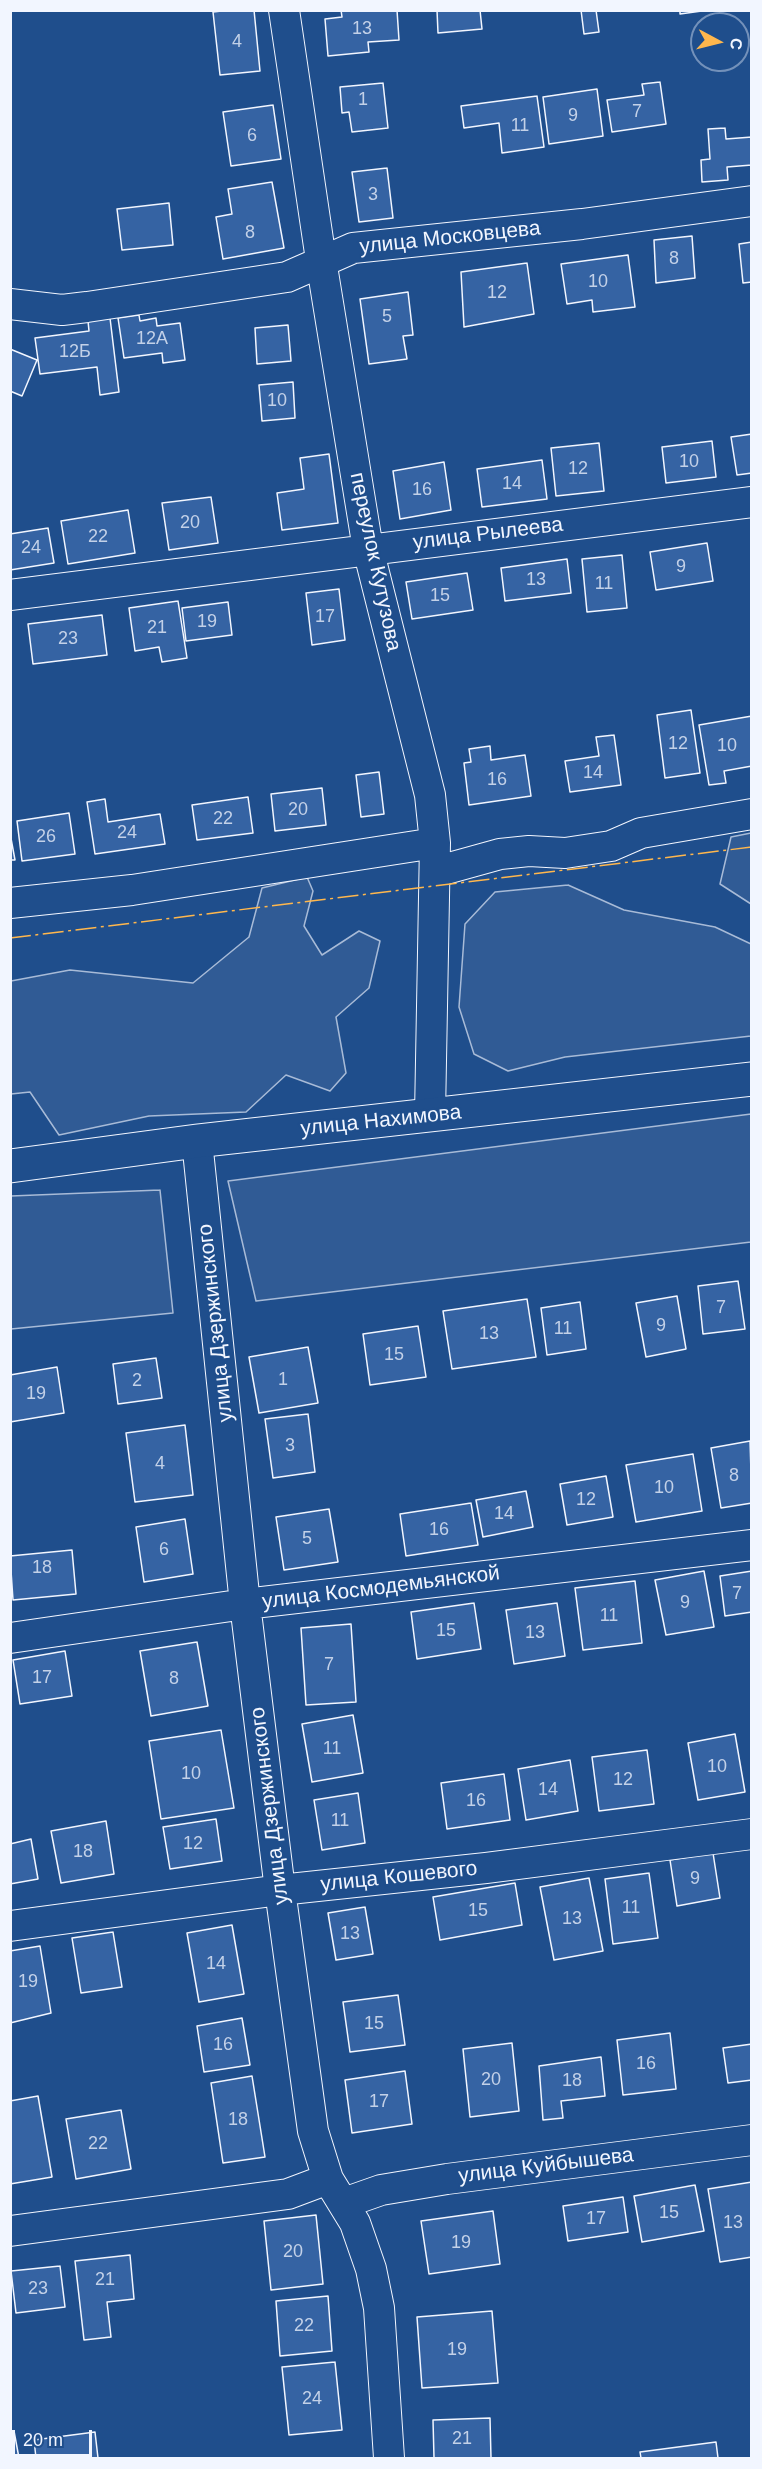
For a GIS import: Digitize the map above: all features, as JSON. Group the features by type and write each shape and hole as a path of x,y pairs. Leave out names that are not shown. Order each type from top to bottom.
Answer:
{"main road":[{"name":"улица Нахимова","path":"10,1166 197,1141 752,1079"}],"street":[{"name":"переулок Кутузова","path":"284,10 321,260 369,549 430,795 435,843 430,1115"},
{"name":"улица Московцева","path":"10,304 62,310 87,307 287,277 321,260 353,248 582,224 752,201"},
{"name":"улица Рылеева","path":"10,595 752,502"},
{"path":"435,872 500,854 529,851 565,853 611,846 641,833 752,814"},
{"path":"10,903 132,890 435,843"},
{"name":"улица Дзержинского","path":"197,1141 245,1604 280,1890 313,2131 336,2191 358,2232 370,2269 379,2308 389,2458"},
{"name":"улица Космодемьянской","path":"10,1638 245,1604 752,1545"},
{"name":"улица Кошевого","path":"10,1926 280,1890 486,1868 752,1834"},
{"name":"улица Куйбышева","path":"10,2231 288,2194 381,2190 447,2179 752,2140"}],"shaded area":[{"path":"752,833 751,904 720,884 731,837"},
{"path":"307,877 313,891 304,926 322,955 359,931 380,941 369,988 336,1017 346,1073 330,1091 286,1075 246,1112 149,1116 59,1135 30,1092 11,1094 11,981 70,970 193,983 249,937 262,888"},
{"path":"568,885 624,910 715,927 751,944 751,1036 565,1057 508,1071 474,1054 459,1007 465,924 495,892"},
{"path":"751,1114 751,1242 256,1301 228,1181"},
{"path":"160,1190 173,1313 11,1329 11,1196"}],"building":[{"path":"254,10 260,71 220,75 213,12"},
{"path":"341,10 397,10 399,40 368,42 369,52 328,56 325,19 342,17"},
{"path":"437,10 480,10 482,29 438,33"},
{"path":"581,10 596,10 599,32 584,34"},
{"path":"680,10 709,10 690,12 680,14"},
{"path":"660,82 666,124 612,132 607,100 644,95 642,84"},
{"path":"383,83 388,128 352,132 349,112 342,113 340,87"},
{"path":"597,89 603,136 549,144 543,97"},
{"path":"537,96 544,147 502,153 499,123 464,128 461,106"},
{"path":"273,105 281,159 231,166 223,112"},
{"path":"725,128 726,139 752,137 752,165 727,167 728,180 702,182 701,160 710,159 708,129"},
{"path":"387,168 393,218 359,222 352,172"},
{"path":"272,182 284,248 223,259 216,217 232,214 228,189"},
{"path":"169,203 173,245 122,250 117,209"},
{"path":"692,236 695,278 656,283 654,240"},
{"path":"752,242 752,282 743,283 739,244"},
{"path":"628,255 635,307 593,312 592,300 567,304 561,264"},
{"path":"527,263 534,314 464,327 461,272"},
{"path":"408,292 413,335 403,336 407,359 369,364 360,299"},
{"path":"139,315 140,321 156,318 157,326 180,323 185,360 163,363 162,353 124,358 118,318"},
{"path":"110,318 119,392 100,395 97,367 40,374 35,338 89,331 88,321"},
{"path":"288,325 291,361 257,364 255,328"},
{"path":"10,349 37,360 22,396 10,391"},
{"path":"293,382 295,418 262,421 259,385"},
{"path":"752,434 752,473 737,475 731,437"},
{"path":"712,441 716,477 666,483 662,447"},
{"path":"599,443 604,491 556,496 551,448"},
{"path":"329,454 338,523 282,530 277,493 304,489 300,458"},
{"path":"542,460 547,499 482,507 477,469"},
{"path":"444,462 451,510 400,519 393,471"},
{"path":"211,497 218,543 169,550 162,503"},
{"path":"128,510 135,553 68,564 61,521"},
{"path":"48,528 54,563 10,570 10,534"},
{"path":"707,543 713,581 656,590 650,552"},
{"path":"622,555 627,608 587,612 582,559"},
{"path":"567,559 571,593 505,601 501,568"},
{"path":"467,573 473,610 412,619 406,582"},
{"path":"339,589 345,640 312,645 306,593"},
{"path":"178,601 187,658 162,662 159,647 135,651 129,608"},
{"path":"228,602 232,635 186,641 182,608"},
{"path":"102,615 107,655 33,664 28,624"},
{"path":"691,710 700,773 665,778 657,715"},
{"path":"752,716 752,766 724,771 726,783 709,785 699,725"},
{"path":"614,735 621,785 570,792 565,761 599,756 596,737"},
{"path":"490,746 491,760 525,755 531,796 469,805 464,763 471,762 469,749"},
{"path":"379,772 384,814 361,817 356,775"},
{"path":"322,788 326,825 275,831 271,794"},
{"path":"248,797 253,833 197,840 192,805"},
{"path":"105,799 108,822 160,814 165,844 95,854 87,802"},
{"path":"69,813 75,854 22,861 17,821"},
{"path":"10,833 15,860 10,860"},
{"path":"738,1281 745,1329 703,1334 698,1286"},
{"path":"677,1296 686,1349 646,1357 636,1303"},
{"path":"527,1299 536,1357 452,1369 443,1311"},
{"path":"580,1302 586,1349 547,1355 541,1308"},
{"path":"418,1326 426,1377 370,1385 363,1334"},
{"path":"308,1347 318,1403 259,1413 249,1357"},
{"path":"156,1358 162,1398 118,1404 113,1364"},
{"path":"57,1367 64,1413 10,1422 10,1375"},
{"path":"308,1414 315,1472 273,1478 265,1419"},
{"path":"185,1425 193,1495 135,1502 126,1433"},
{"path":"750,1441 752,1503 721,1508 711,1448"},
{"path":"693,1454 702,1511 636,1522 626,1465"},
{"path":"606,1476 613,1517 567,1525 560,1484"},
{"path":"526,1491 533,1527 483,1537 476,1500"},
{"path":"471,1503 478,1545 406,1556 400,1514"},
{"path":"329,1509 338,1562 284,1570 276,1517"},
{"path":"185,1519 193,1574 144,1582 136,1527"},
{"path":"72,1550 76,1594 13,1600 10,1556"},
{"path":"704,1571 714,1627 666,1635 655,1580"},
{"path":"752,1571 752,1612 725,1616 720,1576"},
{"path":"635,1581 642,1643 583,1650 575,1588"},
{"path":"474,1603 481,1649 417,1659 411,1612"},
{"path":"557,1603 565,1656 514,1664 506,1610"},
{"path":"351,1624 356,1702 306,1705 301,1628"},
{"path":"197,1642 208,1706 151,1716 140,1651"},
{"path":"65,1651 72,1696 20,1704 13,1660"},
{"path":"353,1715 363,1773 312,1782 302,1724"},
{"path":"221,1730 234,1808 161,1819 149,1741"},
{"path":"735,1734 745,1792 698,1800 688,1743"},
{"path":"647,1750 654,1804 599,1811 592,1757"},
{"path":"570,1760 578,1811 526,1820 518,1769"},
{"path":"504,1774 510,1820 447,1829 441,1783"},
{"path":"358,1793 365,1843 322,1850 314,1800"},
{"path":"216,1819 222,1861 170,1869 163,1827"},
{"path":"106,1821 114,1874 61,1883 51,1831"},
{"path":"31,1839 38,1879 10,1884 10,1844"},
{"path":"713,1853 720,1898 677,1906 670,1860"},
{"path":"649,1873 658,1938 613,1944 605,1879"},
{"path":"589,1878 603,1951 554,1960 540,1887"},
{"path":"515,1883 522,1925 440,1940 433,1897"},
{"path":"365,1907 373,1954 336,1960 328,1913"},
{"path":"232,1925 244,1994 199,2002 187,1933"},
{"path":"113,1932 122,1987 81,1993 72,1938"},
{"path":"40,1946 51,2013 10,2023 10,1951"},
{"path":"398,1995 405,2045 350,2052 343,2002"},
{"path":"242,2018 250,2065 204,2072 197,2026"},
{"path":"670,2033 676,2089 623,2095 617,2040"},
{"path":"512,2043 519,2111 470,2117 463,2049"},
{"path":"752,2044 752,2080 728,2083 723,2048"},
{"path":"601,2057 605,2096 561,2101 563,2118 543,2120 539,2066"},
{"path":"405,2071 412,2124 352,2133 345,2080"},
{"path":"252,2076 265,2157 223,2163 211,2083"},
{"path":"38,2096 52,2177 10,2184 10,2101"},
{"path":"121,2110 131,2169 76,2179 66,2119"},
{"path":"752,2182 752,2257 720,2262 708,2189"},
{"path":"695,2185 704,2231 642,2242 634,2196"},
{"path":"623,2197 628,2232 568,2241 563,2206"},
{"path":"493,2211 500,2264 429,2274 421,2221"},
{"path":"316,2215 323,2284 271,2290 264,2221"},
{"path":"130,2255 134,2299 107,2302 111,2337 84,2340 75,2261"},
{"path":"60,2266 65,2307 16,2313 11,2271"},
{"path":"328,2296 332,2351 280,2356 276,2301"},
{"path":"492,2311 498,2383 422,2388 417,2317"},
{"path":"335,2362 342,2430 289,2435 282,2367"},
{"path":"490,2418 491,2458 434,2458 433,2420"},
{"path":"10,2431 14,2431 19,2458 10,2458"},
{"path":"95,2432 98,2458 36,2458 34,2440"},
{"path":"716,2442 718,2458 641,2458 640,2452"}],"power":[{"path":"10,938 752,847"}]}
